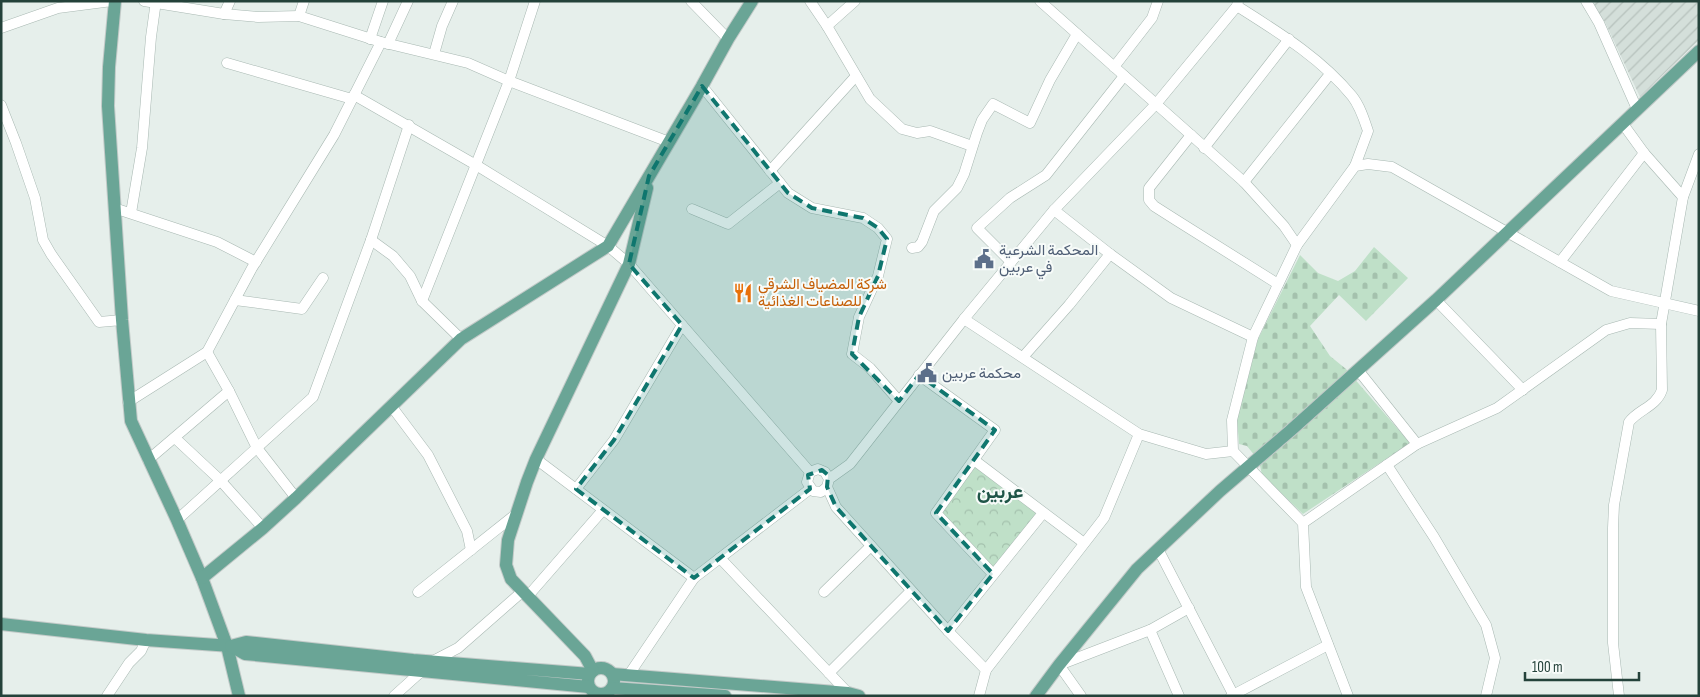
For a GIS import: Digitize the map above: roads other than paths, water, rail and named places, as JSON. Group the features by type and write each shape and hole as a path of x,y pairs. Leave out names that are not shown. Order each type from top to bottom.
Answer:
{"main road":[{"path":"114,1 108,106 122,320 131,421 177,520 229,646 239,696"},
{"path":"202,578 296,498 461,340 608,246 752,1"},
{"path":"1036,696 1137,569 1220,491 1436,300 1699,51"},
{"path":"593,687 584,656 511,579 506,565 508,540 536,459 629,264 650,176"},
{"path":"1,624 146,640 229,646 246,642 433,661 593,687 605,694 612,688 614,678 612,674"},
{"path":"229,646 245,654 593,687"},
{"path":"593,687 596,669 605,669 612,674 628,676 854,694"},
{"path":"612,688 724,696"}],"street":[{"path":"1,28 58,8 114,1"},
{"path":"144,1 224,14 258,17 299,16 370,39 468,63 669,142"},
{"path":"224,14 230,1"},
{"path":"299,16 304,1"},
{"path":"370,39 383,1"},
{"path":"128,402 207,352 256,262 334,135 353,97 408,1"},
{"path":"434,54 442,26 453,1"},
{"path":"422,301 510,81 535,1"},
{"path":"691,1 728,39"},
{"path":"810,1 828,26 870,99 902,129 917,133 930,131 972,146"},
{"path":"828,26 855,1"},
{"path":"1040,1 1244,182 1284,226 1297,246"},
{"path":"1114,67 1152,18 1158,1"},
{"path":"1586,1 1599,23 1637,109"},
{"path":"131,213 142,148 155,3"},
{"path":"810,472 807,482 810,489 821,492 828,483 850,464 964,318 1054,210 1156,104 1237,4 1289,39 1330,74 1353,97 1368,131 1355,166 1297,246 1278,284 1253,338 1232,420 1233,451 1303,523 1306,587 1348,696"},
{"path":"912,248 918,247 922,242 934,211 958,188 982,120 993,104 1030,123 1050,80 1077,34"},
{"path":"1204,148 1289,39"},
{"path":"227,63 353,97 409,125 608,246 629,264 810,472"},
{"path":"1244,182 1330,74"},
{"path":"770,171 856,76"},
{"path":"1011,262 977,228 1010,198 1046,175 1124,76"},
{"path":"702,86 788,193 812,208 863,218 878,228 887,239 878,276 859,318 852,354 870,368 899,401"},
{"path":"1,106 35,198 44,240 51,254 99,322 122,320"},
{"path":"1623,124 1644,153 1683,197"},
{"path":"177,520 313,397 371,240 409,125"},
{"path":"1191,136 1149,188 1149,200 1154,206 1278,284"},
{"path":"1560,262 1644,153"},
{"path":"1619,696 1612,622 1612,528 1614,505 1629,422 1634,415 1655,402 1660,397 1662,390 1661,324 1683,197 1696,171 1699,154"},
{"path":"1355,166 1368,164 1392,168 1611,291 1699,311"},
{"path":"692,208 728,224 780,183"},
{"path":"114,208 217,242 256,262"},
{"path":"1054,210 1110,254 1171,298 1253,338"},
{"path":"371,240 393,256 410,276 422,301 461,340"},
{"path":"1023,357 1069,305 1110,254"},
{"path":"235,300 302,309 323,278"},
{"path":"1436,300 1523,390"},
{"path":"964,318 1139,434 1206,454 1233,451"},
{"path":"1303,523 1417,444 1498,408 1606,330 1630,323 1661,324"},
{"path":"576,489 614,440 682,325"},
{"path":"207,352 257,448 296,498"},
{"path":"1358,370 1417,444"},
{"path":"919,375 995,430 936,513 993,574"},
{"path":"148,460 229,391"},
{"path":"392,407 428,455 467,531 471,550"},
{"path":"979,696 986,670 1104,518 1139,434"},
{"path":"175,438 220,480 263,528"},
{"path":"536,459 694,578"},
{"path":"974,460 1084,543"},
{"path":"1387,464 1434,537 1486,624 1495,658 1486,696"},
{"path":"810,472 818,469 828,475 828,483 836,507 948,632 986,670"},
{"path":"628,676 694,578 810,489"},
{"path":"394,696 433,661 458,648 526,594 603,510"},
{"path":"948,632 1043,513"},
{"path":"418,592 516,514"},
{"path":"824,592 871,546"},
{"path":"1158,549 1190,608 1233,695 1328,645"},
{"path":"720,558 829,673 854,694"},
{"path":"829,673 911,591"},
{"path":"1081,696 1059,665 1150,630 1190,608"},
{"path":"1150,630 1179,696"},
{"path":"107,696 141,650 146,640"}],"place":[{"name":"المحكمة الشرعية في عربين","path":"984,259"},
{"name":"شركة المضياف الشرقي للصناعات الغذائية","path":"743,293"},
{"name":"محكمة عربين","path":"927,373"}],"district":[{"name":"عربين","path":"1000,492"}]}
